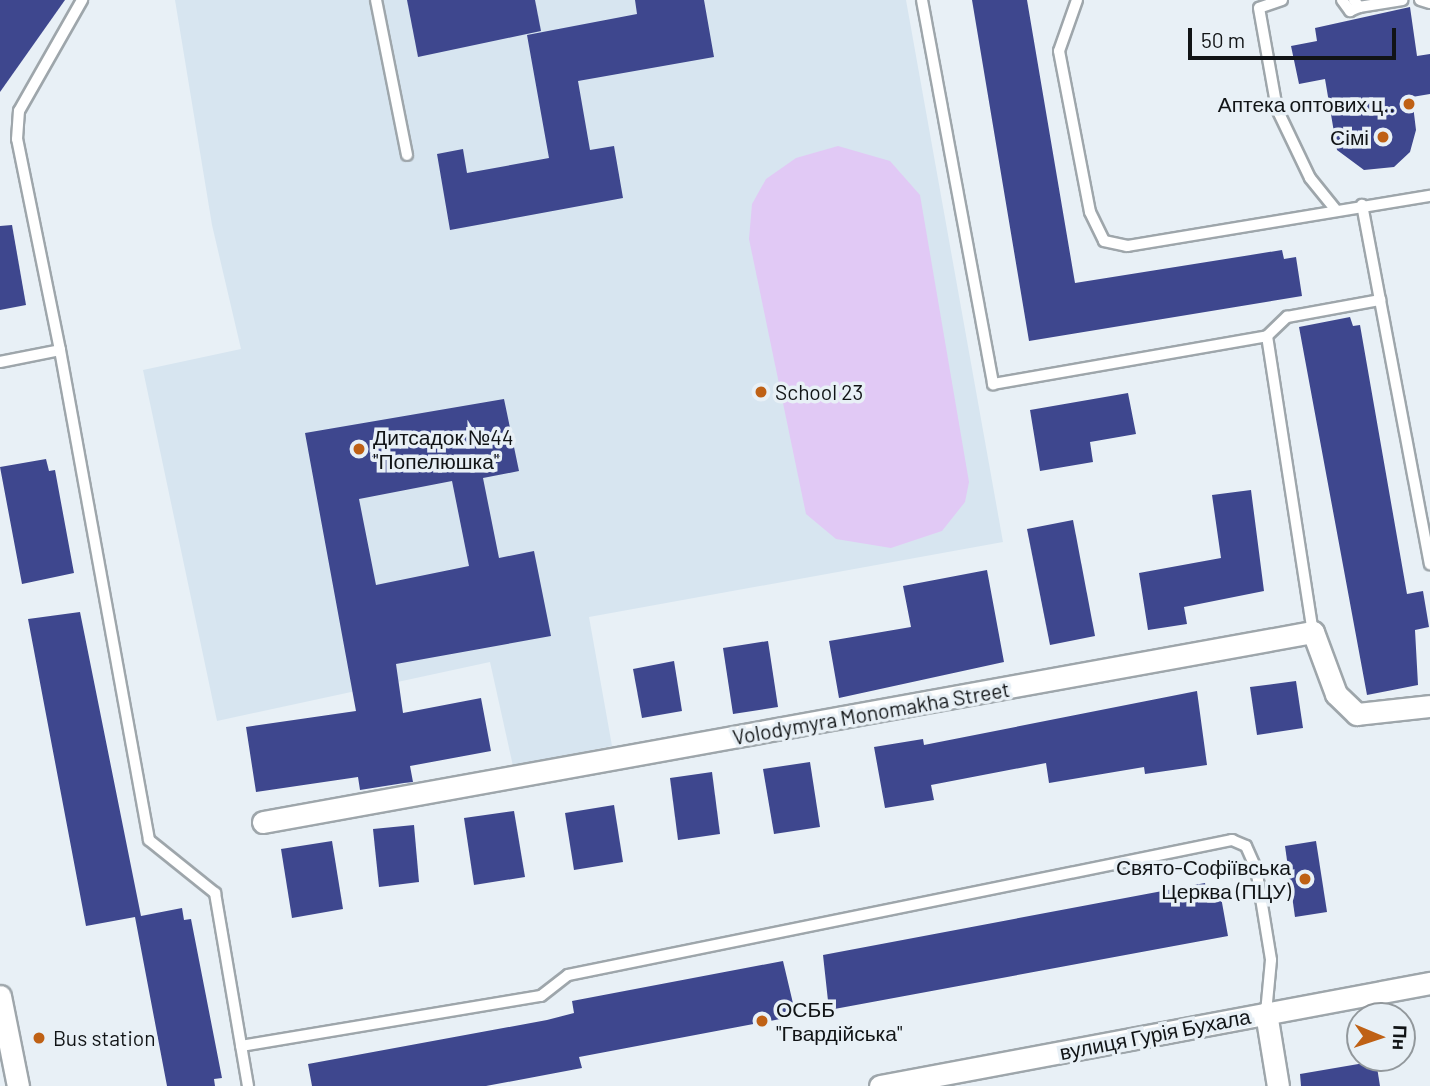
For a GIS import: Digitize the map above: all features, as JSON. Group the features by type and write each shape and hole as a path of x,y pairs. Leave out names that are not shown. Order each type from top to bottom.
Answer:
{"street":[{"path":"1313,632 1336,694 1357,714 1430,706"},
{"name":"Volodymyra Monomakha Street","path":"263,822 1313,632"},
{"name":"вулиця Гурія Бухала","path":"880,1086 969,1078 1266,1013 1430,983"},
{"path":"0,996 18,1086"},
{"path":"1266,1013 1278,1086"}],"lane":[{"path":"82,0 19,111 17,139 60,351 149,840 215,893 248,1086"},
{"path":"376,0 407,155"},
{"path":"922,0 992,384 1267,335 1287,317 1380,300"},
{"path":"1077,0 1059,51 1090,212 1104,241 1127,246 1335,209 1430,196"},
{"path":"1282,0 1259,8 1277,109 1310,178 1335,209"},
{"path":"1342,0 1350,11 1357,4 1402,0"},
{"path":"1420,0 1430,3"},
{"path":"1362,205 1430,564"},
{"path":"1267,335 1313,632"},
{"path":"0,362 60,351"},
{"path":"241,1046 541,996 568,975 1231,841 1246,846 1256,868 1271,960 1266,1013"}],"shaded area":[{"name":"School 23","path":"175,0 906,0 1003,542 589,617 612,746 513,766 490,662 217,721 143,370 241,349 212,225"},
{"path":"838,146 890,161 920,195 969,482 965,502 942,531 891,548 836,539 806,514 749,239 752,204 766,179 796,158"}],"building":[{"path":"0,0 65,0 0,92"},
{"path":"407,0 535,0 541,31 418,57"},
{"path":"635,0 704,0 714,57 578,81 590,150 614,146 623,198 450,230 437,154 463,149 467,173 549,158 527,35 637,14"},
{"path":"972,0 1027,0 1075,283 1282,250 1284,259 1296,257 1302,296 1029,341"},
{"path":"1410,7 1417,56 1430,54 1430,94 1412,97 1416,130 1410,152 1394,167 1364,170 1337,150 1325,79 1299,84 1291,46 1317,41 1315,28"},
{"path":"12,225 26,305 0,310 0,226"},
{"path":"1350,317 1353,326 1360,325 1407,594 1423,591 1429,627 1415,630 1418,685 1367,695 1299,327"},
{"path":"1128,393 1136,434 1090,442 1093,462 1040,471 1030,410"},
{"path":"504,399 519,471 483,478 499,558 534,551 551,636 396,664 403,713 481,698 491,751 410,766 413,782 360,790 358,777 256,792 246,727 356,711 305,433","holes":["452,481 469,566 376,585 359,499"]},
{"path":"46,459 49,471 55,470 74,573 22,584 0,467"},
{"path":"1251,490 1264,591 1184,607 1187,624 1148,630 1139,573 1221,558 1212,495"},
{"path":"1073,520 1095,636 1050,645 1027,529"},
{"path":"987,570 1004,662 839,698 829,641 911,627 903,586"},
{"path":"80,612 141,916 182,908 184,920 191,919 222,1078 214,1079 215,1086 167,1086 135,917 86,926 28,619"},
{"path":"768,641 778,707 733,714 723,648"},
{"path":"674,661 682,711 642,718 633,669"},
{"path":"1296,681 1303,728 1257,735 1250,687"},
{"path":"1197,691 1207,765 1145,774 1144,767 1049,783 1046,763 931,785 934,800 885,808 874,747 923,739 924,745"},
{"path":"810,762 820,827 774,834 763,769"},
{"path":"712,772 720,834 678,840 670,778"},
{"path":"614,805 623,862 574,870 565,813"},
{"path":"514,811 525,877 474,885 464,818"},
{"path":"414,825 419,882 379,887 373,829"},
{"path":"332,841 343,909 292,918 281,849"},
{"name":"Свято-Софіївська Церква (ПЦУ)","path":"1316,841 1327,912 1295,917 1285,846"},
{"path":"1205,883 1206,889 1219,886 1228,936 829,1010 823,955"},
{"path":"783,961 796,1016 579,1057 582,1068 486,1086 312,1086 308,1064 547,1020 574,1013 572,1001"},
{"path":"1346,1066 1346,1072 1378,1072 1380,1086 1301,1086 1300,1074"}],"place":[{"name":"Аптека оптових ц..","path":"1409,104"},
{"name":"Сімі","path":"1383,137"},
{"name":"School 23","path":"761,392"},
{"name":"Дитсадок №44 \"Попелюшка\"","path":"359,449"},
{"name":"Свято-Софіївська Церква (ПЦУ)","path":"1305,879"},
{"name":"ОСББ \"Гвардійська\"","path":"762,1021"},
{"name":"Bus station","path":"39,1038"}]}
